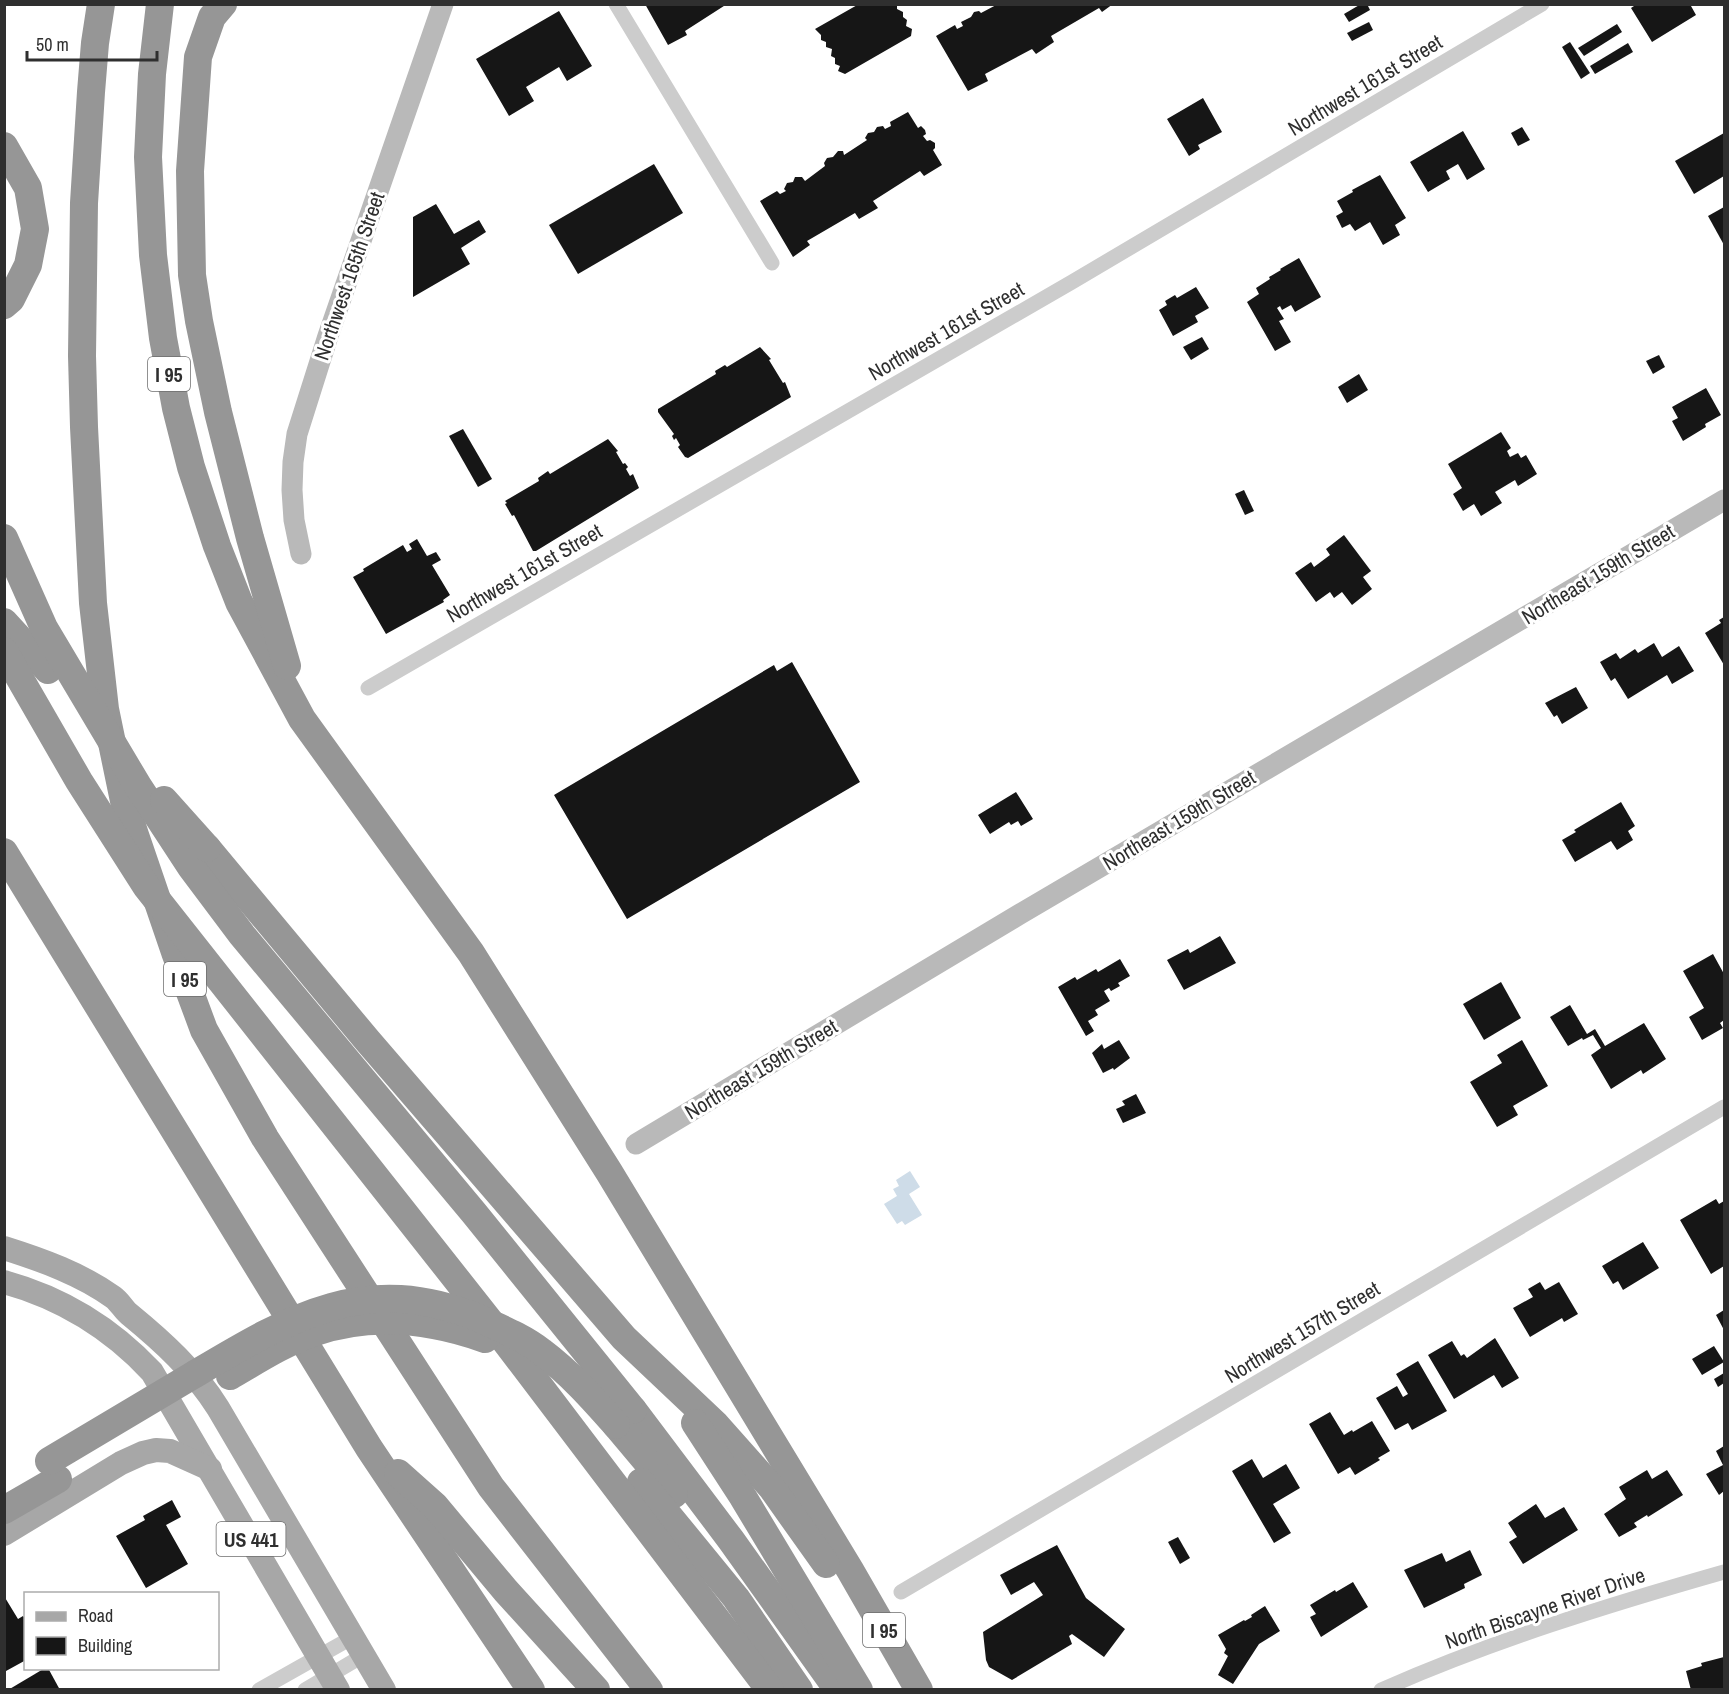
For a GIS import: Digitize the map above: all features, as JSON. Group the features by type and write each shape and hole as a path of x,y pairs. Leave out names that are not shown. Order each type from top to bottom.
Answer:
{"highway":[{"name":"I 95","path":"101,4 94,53 84,203 82,357 84,427 93,603 105,709 124,801 135,835 204,1030 265,1138 491,1487 649,1689"},
{"name":"I 95","path":"160,4 152,74 148,157 154,272 169,373 191,467 220,556 239,602 302,720 471,953 609,1172 850,1570 919,1689"},
{"path":"223,4 212,17 198,57 190,171 192,275 218,412 250,538 302,720"},
{"path":"4,146 28,188 34,229 28,265 11,299 4,305"},
{"path":"4,538 44,628 138,786 191,867 242,935 474,1213 799,1689"},
{"path":"4,622 207,848 375,1049 616,1329 716,1425 772,1488 828,1567 907,1689"},
{"path":"4,651 79,781 146,886 499,1333 770,1689"},
{"path":"4,852 369,1448 531,1689"},
{"path":"4,1488 54,1470 259,1359 312,1333 357,1322 404,1320 456,1329 540,1363 617,1423 833,1681"},
{"path":"670,1383 743,1497 859,1689"},
{"path":"369,1448 435,1506 506,1591 596,1689"},
{"path":"4,1510 54,1470"}],"main road":[{"name":"US 441","path":"4,1248 52,1264 116,1299 187,1368 210,1396 384,1689"},
{"name":"US 441","path":"4,1282 25,1288 88,1318 125,1345 152,1372 329,1674"},
{"path":"58,1303 70,1298 81,1297 92,1300 151,1345 162,1343"},
{"path":"4,1534 121,1463 143,1453 156,1450 170,1451 210,1470"}],"street":[{"name":"Northwest 165th Street","path":"301,554 294,520 292,490 297,434 328,336 443,4"},
{"path":"616,4 772,263"},
{"name":"Northwest 161st Street","path":"368,688 1072,282 1542,4"},
{"name":"Northeast 159th Street","path":"636,1144 1031,908 1725,500"},
{"name":"Northwest 157th Street","path":"901,1592 1725,1107"},
{"name":"North Biscayne River Drive","path":"1382,1689 1579,1616 1725,1572"},
{"path":"305,1689 329,1674 358,1646"},
{"path":"259,1689 329,1674 358,1646"}],"shaded area":[{"path":"910,1171 920,1187 909,1194 922,1215 905,1225 902,1221 897,1224 884,1204 897,1196 893,1189 899,1186 896,1180"}],"building":[{"path":"645,4 727,4 685,31 687,35 668,45"},
{"path":"859,4 897,4 897,9 903,12 903,17 907,20 906,26 912,29 911,36 845,74 838,71 840,66 835,64 835,58 831,56 832,49 826,47 826,42 821,40 821,35 815,29"},
{"path":"998,4 1113,4 1102,12 1099,8 1051,36 1054,42 1036,54 1032,49 985,74 988,81 968,91 936,36 955,25 957,29 963,26 961,22 971,17 974,12 981,13"},
{"path":"1361,4 1367,4 1370,10 1349,22 1344,14"},
{"path":"1637,4 1694,4 1691,6 1696,15 1652,42 1631,8"},
{"path":"559,11 592,66 567,81 559,67 526,87 534,101 509,116 476,59"},
{"path":"1369,22 1373,30 1352,41 1347,33"},
{"path":"1617,24 1622,32 1584,56 1578,48"},
{"path":"1570,42 1590,73 1581,79 1562,47"},
{"path":"1628,43 1633,52 1595,74 1590,66"},
{"path":"1203,98 1222,132 1198,145 1200,149 1189,156 1167,119"},
{"path":"908,112 918,128 921,126 925,130 926,134 923,136 927,141 935,143 933,150 942,165 924,176 920,171 873,201 878,208 859,219 855,213 807,241 810,245 793,257 760,201 777,191 780,194 786,191 784,189 787,183 793,182 795,177 802,177 805,181 825,166 827,158 833,157 838,151 843,151 844,155 867,140 865,138 868,133 874,132 877,127 883,126 885,129 891,126 890,122"},
{"path":"1522,127 1530,140 1518,146 1511,133"},
{"path":"1463,131 1485,169 1467,180 1458,164 1446,171 1450,179 1428,192 1410,162"},
{"path":"1724,133 1724,176 1694,194 1675,161"},
{"path":"654,164 683,213 578,274 549,225"},
{"path":"1380,175 1406,218 1395,225 1400,235 1383,245 1370,222 1355,231 1350,224 1342,228 1336,216 1343,212 1337,201"},
{"path":"436,204 454,234 479,220 486,232 461,248 470,264 413,297 413,217"},
{"path":"1724,207 1724,245 1708,216"},
{"path":"1299,258 1321,297 1295,312 1291,305 1282,310 1280,306 1277,308 1284,319 1279,321 1291,342 1275,351 1247,302 1259,294 1256,288 1270,279 1269,277"},
{"path":"1196,287 1209,308 1195,316 1198,322 1173,336 1159,310 1167,305 1165,301 1175,295 1177,298"},
{"path":"1202,337 1209,349 1191,360 1183,347"},
{"path":"760,347 771,359 769,360 783,383 785,382 791,397 688,458 685,457 658,409 716,374 715,371 725,365 727,367"},
{"path":"1659,355 1665,367 1653,374 1646,361"},
{"path":"1359,374 1368,390 1347,403 1338,387"},
{"path":"1706,388 1721,415 1683,441 1672,421 1678,418 1672,407"},
{"path":"463,429 492,479 478,487 449,436"},
{"path":"1501,432 1511,448 1507,451 1510,457 1518,453 1521,458 1526,455 1537,474 1518,486 1515,480 1495,492 1502,503 1481,516 1474,504 1463,511 1453,494 1462,488 1448,464"},
{"path":"608,439 618,451 616,452 623,464 625,463 628,467 626,469 630,476 633,474 639,488 533,551 505,501 539,481 538,478 548,471 550,474"},
{"path":"1244,490 1254,511 1245,515 1235,494"},
{"path":"1344,535 1371,571 1363,577 1372,589 1352,605 1342,592 1334,598 1330,592 1316,602 1295,573 1311,562 1314,567 1330,555 1326,549"},
{"path":"417,539 427,556 436,552 441,560 432,565 450,595 443,600 444,602 386,634 353,577 403,545 407,552 412,549 409,544"},
{"path":"1724,617 1724,665 1705,633 1721,623 1719,620"},
{"path":"1654,643 1662,657 1679,646 1694,671 1672,684 1667,675 1628,699 1615,678 1611,681 1600,662 1616,653 1620,659 1635,649 1638,653"},
{"path":"792,662 860,782 627,919 554,795 774,665 777,671"},
{"path":"1576,687 1588,708 1562,724 1557,715 1554,717 1545,703"},
{"path":"1016,792 1033,819 1021,826 1018,821 1011,825 1009,822 990,834 978,815"},
{"path":"1621,802 1635,826 1628,831 1633,840 1617,850 1611,841 1575,862 1562,840 1576,832 1574,830"},
{"path":"1220,936 1236,963 1184,990 1167,960 1188,949 1190,953"},
{"path":"1713,954 1724,974 1724,1020 1720,1023 1723,1028 1702,1040 1689,1017 1704,1008 1683,971"},
{"path":"1120,959 1130,976 1118,983 1120,986 1111,991 1109,988 1104,991 1110,1001 1095,1010 1098,1015 1088,1021 1094,1031 1086,1036 1058,987 1075,977 1077,980 1096,969 1098,972"},
{"path":"1501,982 1521,1018 1484,1040 1463,1004"},
{"path":"1570,1005 1587,1034 1595,1029 1605,1046 1644,1023 1666,1059 1643,1074 1641,1070 1611,1089 1591,1055 1601,1048 1593,1035 1568,1046 1550,1017"},
{"path":"1119,1040 1130,1058 1114,1070 1113,1068 1103,1073 1092,1053 1102,1044 1104,1049"},
{"path":"1522,1040 1548,1086 1513,1106 1518,1115 1497,1127 1470,1082 1502,1063 1497,1055"},
{"path":"1136,1094 1146,1113 1123,1123 1116,1109 1125,1105 1122,1101"},
{"path":"1716,1199 1719,1204 1724,1201 1724,1266 1711,1274 1680,1220"},
{"path":"1643,1242 1659,1268 1623,1290 1618,1281 1613,1284 1602,1266"},
{"path":"1540,1282 1545,1290 1559,1282 1578,1314 1564,1322 1562,1318 1530,1337 1513,1308 1533,1297 1528,1289"},
{"path":"1724,1310 1724,1330 1716,1315"},
{"path":"1495,1338 1519,1378 1502,1388 1494,1375 1454,1399 1428,1355 1452,1341 1461,1356 1464,1354 1467,1358"},
{"path":"1714,1346 1724,1362 1702,1375 1692,1359"},
{"path":"1418,1361 1447,1411 1412,1430 1408,1423 1395,1430 1376,1398 1397,1386 1403,1397 1408,1394 1396,1374"},
{"path":"1724,1373 1724,1383 1718,1387 1714,1379"},
{"path":"1330,1412 1344,1435 1372,1421 1390,1451 1355,1475 1350,1467 1338,1474 1309,1424"},
{"path":"1724,1446 1724,1491 1719,1495 1706,1474 1723,1465 1716,1451"},
{"path":"1252,1459 1263,1478 1286,1464 1300,1488 1273,1504 1291,1533 1274,1543 1232,1471"},
{"path":"1647,1470 1652,1479 1667,1470 1683,1495 1634,1523 1637,1527 1619,1537 1604,1514 1626,1499 1619,1487"},
{"path":"172,1500 181,1517 166,1525 188,1564 146,1588 116,1536 145,1520 143,1516"},
{"path":"1536,1504 1545,1518 1564,1507 1578,1530 1523,1564 1509,1542 1517,1537 1508,1523"},
{"path":"1178,1537 1190,1558 1180,1564 1168,1542"},
{"path":"1057,1545 1086,1598 1125,1629 1104,1657 1072,1634 1069,1636 1072,1644 1012,1680 989,1667 983,1632 1043,1595 1034,1582 1011,1595 1000,1575"},
{"path":"1470,1550 1482,1575 1464,1584 1465,1588 1424,1608 1404,1570 1442,1553 1446,1562"},
{"path":"1353,1582 1368,1607 1321,1637 1310,1617 1316,1614 1310,1605"},
{"path":"4,1596 18,1619 24,1617 24,1661 6,1671"},
{"path":"1265,1606 1280,1631 1259,1644 1233,1684 1218,1675 1228,1656 1224,1653 1226,1649 1218,1635 1252,1617 1251,1615"},
{"path":"1724,1657 1724,1690 1691,1690 1686,1671 1702,1666 1701,1663"},
{"path":"42,1670 49,1670 60,1690 8,1690"}]}
